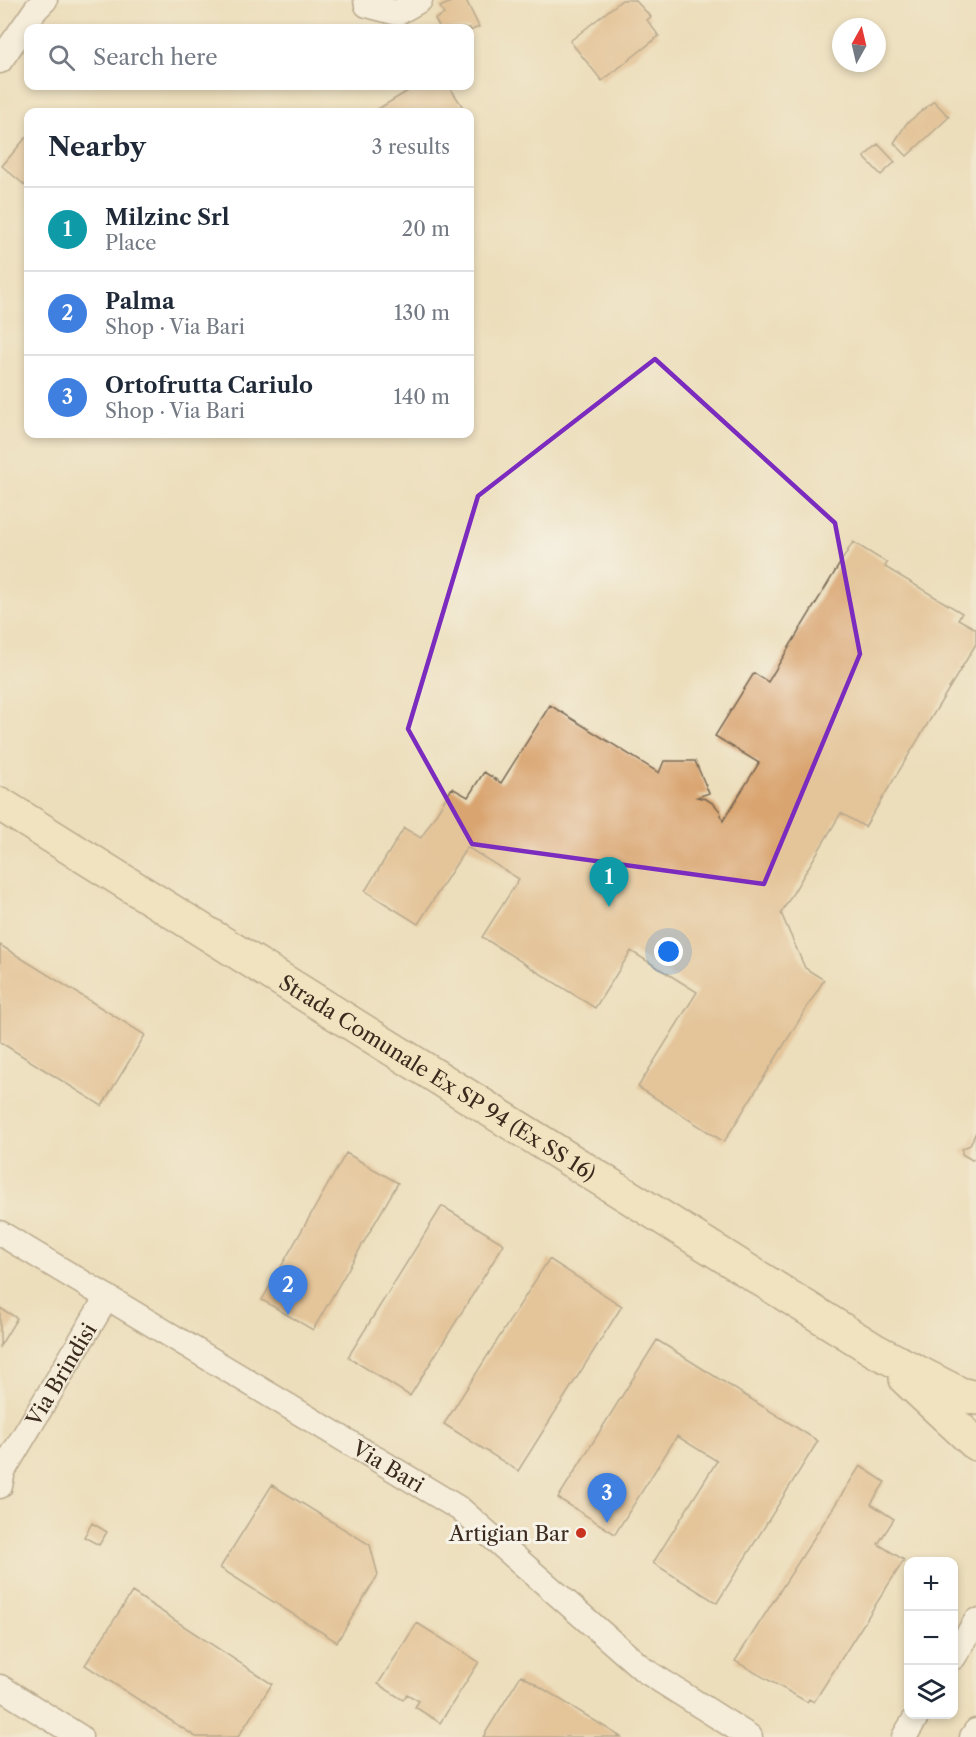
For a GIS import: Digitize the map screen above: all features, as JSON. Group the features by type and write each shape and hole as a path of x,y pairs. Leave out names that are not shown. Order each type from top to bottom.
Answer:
{"main road":[{"name":"Strada Comunale Ex SP 94 (Ex SS 16)","path":"0,804 876,1351 960,1394 976,1398"},
{"name":"Strada Comunale Ex SP 94 (Ex SS 16)","path":"876,1351 976,1444"}],"street":[{"path":"26,24 45,0"},
{"path":"366,0 367,5 397,13 420,0"},
{"path":"0,61 24,26"},
{"name":"Via Bari","path":"0,1233 460,1509 644,1670 750,1737"},
{"name":"Via Brindisi","path":"0,1486 3,1471 107,1297"},
{"path":"958,1650 976,1621"},
{"path":"0,1687 80,1737"},
{"path":"904,1737 915,1719"},
{"path":"972,1737 976,1731"}],"highlighted area":[{"path":"655,359 835,523 860,654 764,884 472,844 408,729 478,496"}],"building":[{"path":"455,0 466,0 479,27 474,29 474,24 438,24 435,19 444,14 440,7"},
{"path":"622,0 635,0 651,17 647,20 659,36 602,81 570,41"},
{"path":"409,90 452,90 463,108 380,108"},
{"path":"934,101 949,117 907,156 894,143 906,124"},
{"path":"24,140 24,185 2,166"},
{"path":"878,144 895,162 881,175 864,157"},
{"path":"853,542 887,563 885,567 962,613 958,619 976,629 976,644 865,827 841,813 781,913 805,968 824,980 724,1142 638,1087 697,992 631,951 595,1008 482,937 519,879 467,847 418,924 365,891 404,828 421,838 452,788 468,797 484,772 501,783 550,705 659,773 664,761 695,761 709,793 697,797 714,804 720,811 723,821 759,763 715,736 754,673 768,682"},
{"path":"0,945 145,1035 102,1106 0,1042"},
{"path":"976,1132 976,1157 972,1160 962,1154 962,1149 970,1145"},
{"path":"346,1153 398,1183 313,1330 262,1300"},
{"path":"442,1206 504,1244 410,1396 348,1357"},
{"path":"549,1259 622,1306 518,1471 444,1424"},
{"path":"0,1308 17,1318 0,1346"},
{"path":"657,1340 818,1441 717,1603 653,1563 717,1461 677,1436 615,1534 558,1498"},
{"path":"860,1466 885,1482 871,1504 894,1519 878,1544 904,1560 814,1702 809,1699 807,1702 735,1661"},
{"path":"272,1485 370,1545 378,1575 337,1642 220,1568"},
{"path":"92,1523 107,1532 99,1545 84,1537"},
{"path":"132,1592 272,1684 238,1737 196,1737 85,1665"},
{"path":"417,1623 479,1662 440,1723 415,1707 419,1701 407,1694 403,1700 378,1684"},
{"path":"521,1675 621,1737 483,1737"}],"place":[{"name":"Milzinc Srl","path":"609,907"},
{"name":"Palma","path":"288,1315"},
{"name":"Ortofrutta Cariulo","path":"607,1523"},
{"name":"Artigian Bar","path":"581,1533"}]}
